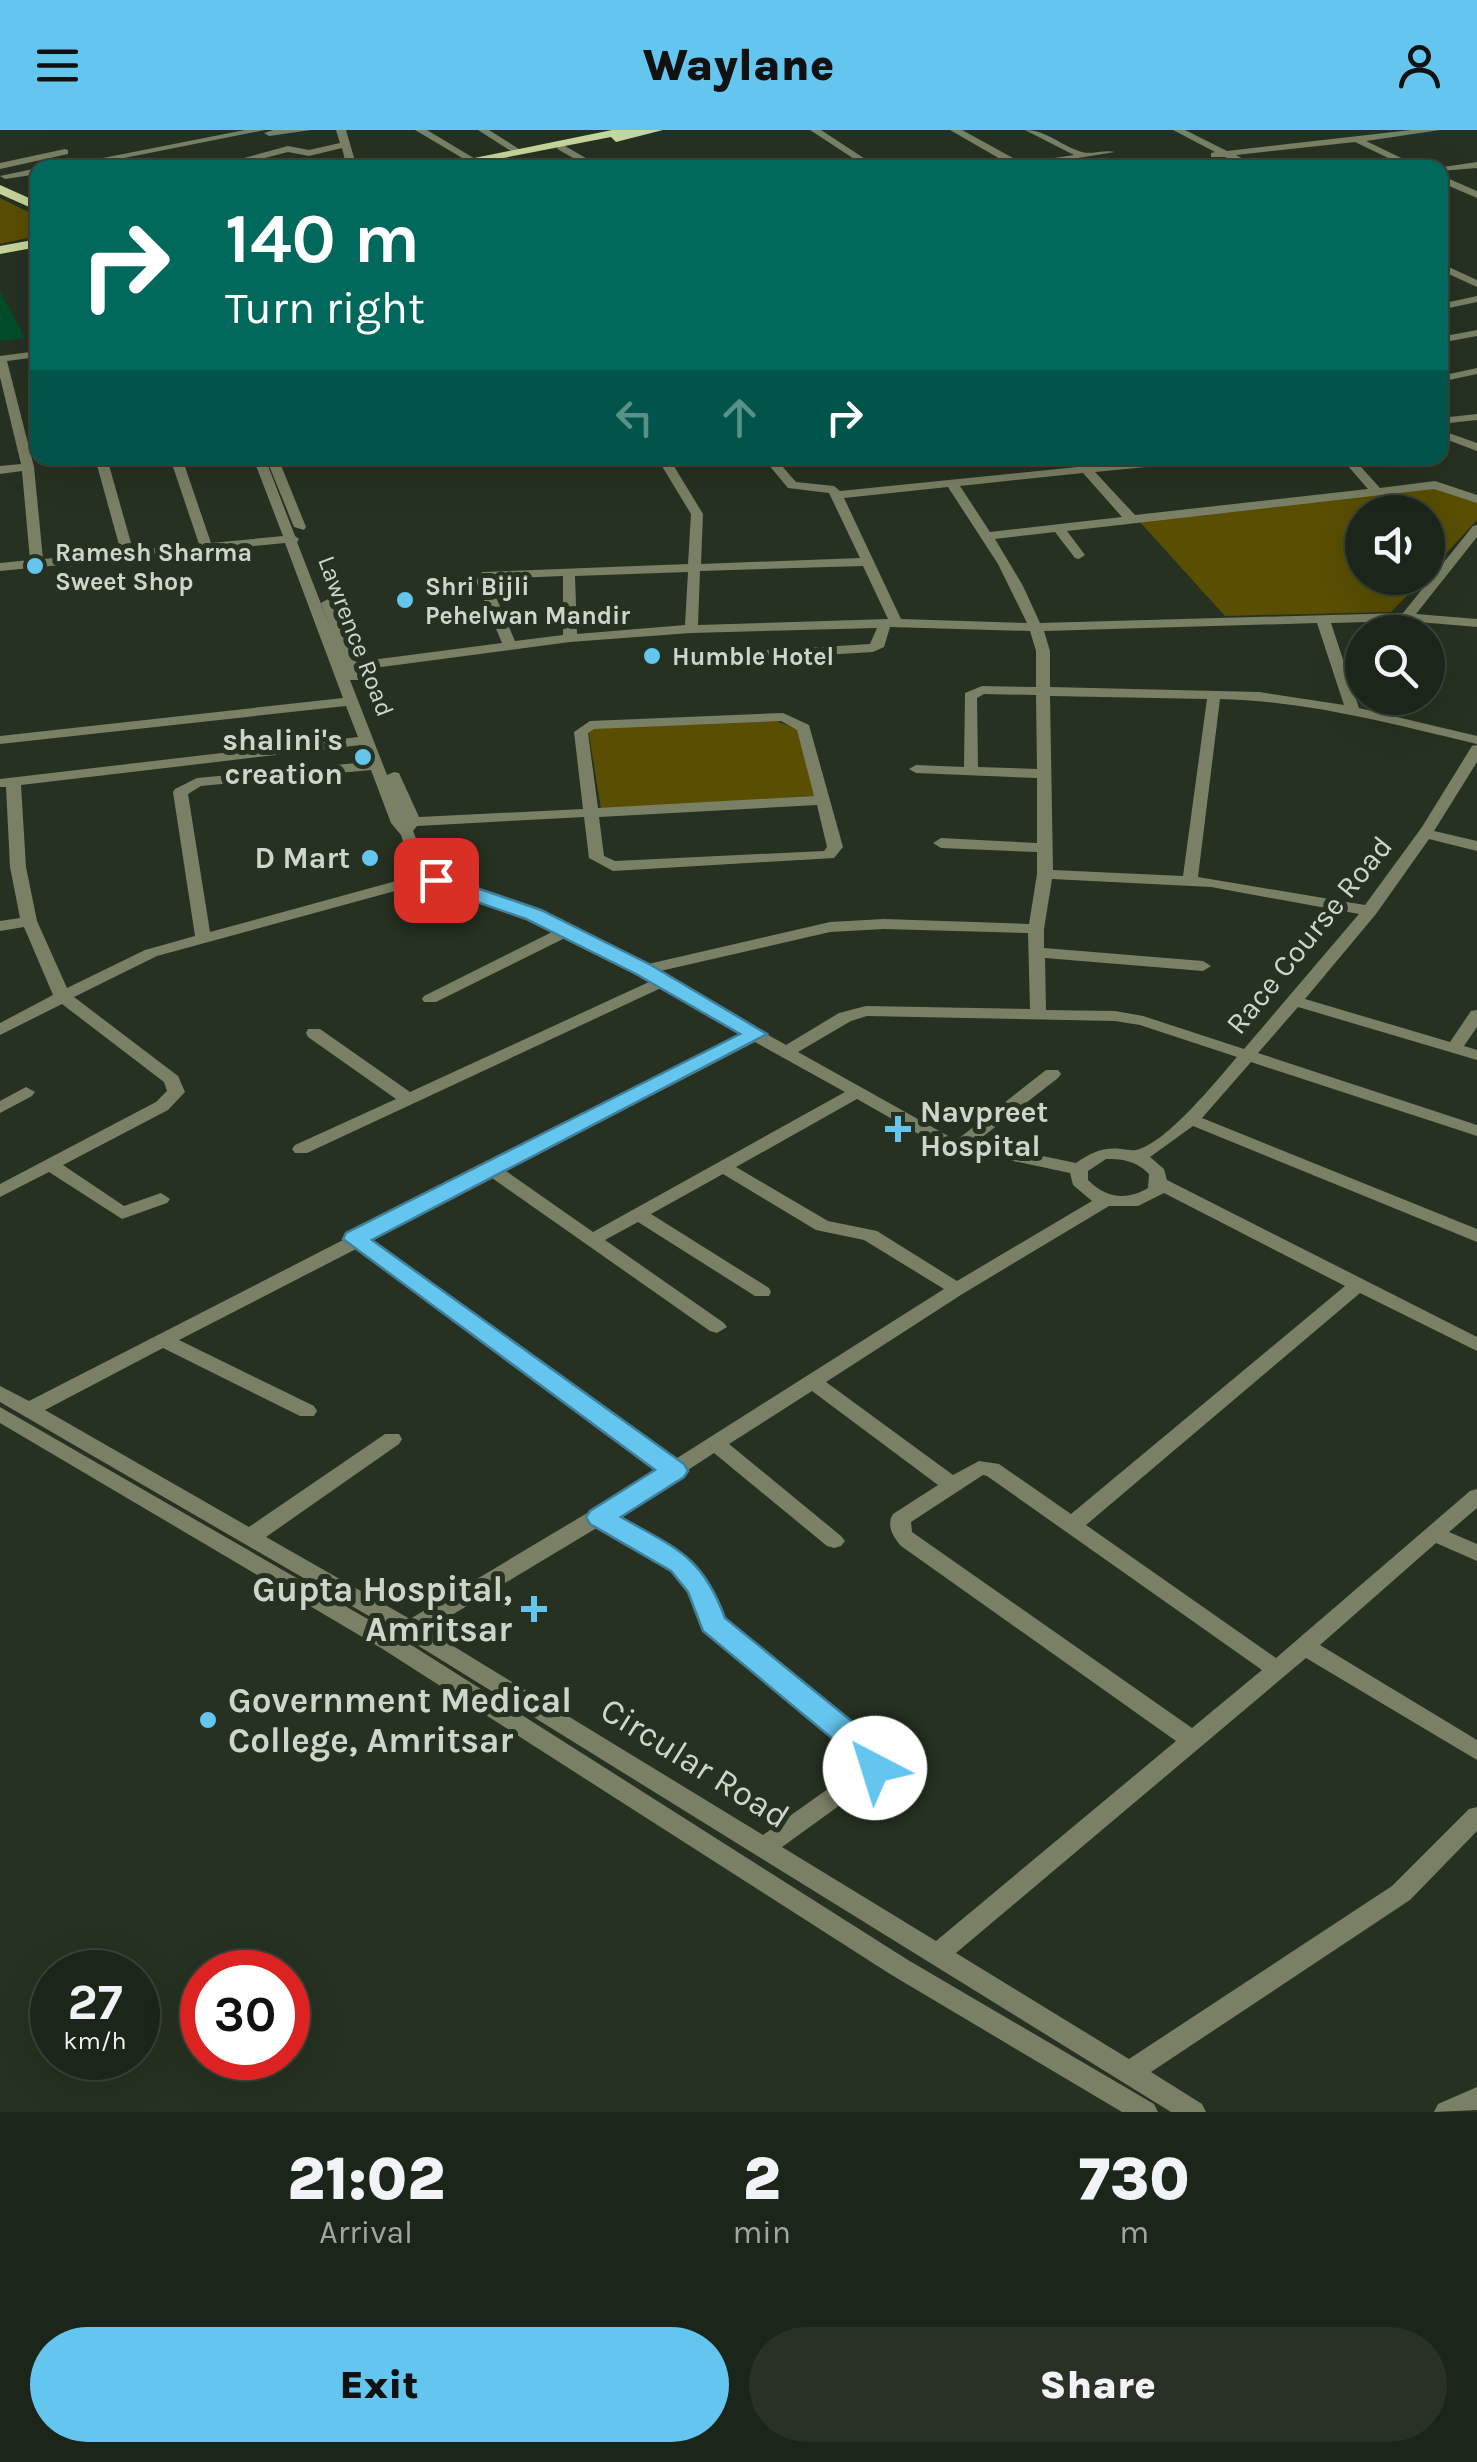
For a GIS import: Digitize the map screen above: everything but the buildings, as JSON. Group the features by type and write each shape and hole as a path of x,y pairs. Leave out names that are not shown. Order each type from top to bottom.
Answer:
{"main road":[{"path":"484,160 630,130"},
{"path":"493,160 657,130"},
{"path":"0,179 30,194"},
{"path":"0,188 30,203"},
{"path":"0,250 30,246"},
{"path":"0,258 30,247"}],"street":[{"path":"101,160 265,131 306,130"},
{"path":"341,130 350,160"},
{"path":"420,130 464,160"},
{"path":"483,130 517,151"},
{"path":"816,130 863,160"},
{"path":"954,130 1010,160"},
{"path":"1030,130 1083,156"},
{"path":"1163,130 1235,160"},
{"path":"1178,130 1229,160"},
{"path":"1334,130 1400,160"},
{"path":"1220,154 1435,130"},
{"path":"244,160 288,149 308,153 345,145"},
{"path":"562,148 584,160"},
{"path":"0,166 65,152"},
{"path":"1061,160 1110,152"},
{"path":"1448,167 1477,165"},
{"path":"0,179 30,173"},
{"path":"1448,181 1477,194"},
{"path":"1448,262 1477,276"},
{"path":"1448,270 1477,284"},
{"path":"1448,304 1477,299"},
{"path":"1448,338 1476,335"},
{"path":"30,355 0,359 28,466 37,564"},
{"path":"1448,376 1477,371"},
{"path":"1448,420 1477,418"},
{"path":"1448,437 1477,446"},
{"path":"22,444 30,443"},
{"path":"103,465 128,554"},
{"path":"178,465 206,546"},
{"name":"Lawrence Road","path":"269,465 353,701 406,824"},
{"name":"Lawrence Road","path":"269,465 351,667 419,867 429,877"},
{"path":"666,465 696,514 690,629"},
{"path":"757,655 873,648 890,623 836,495 830,488 792,485 775,465"},
{"path":"836,495 1126,465"},
{"path":"1353,465 1376,490"},
{"path":"0,470 28,466"},
{"path":"1086,469 1131,519"},
{"path":"951,482 1036,627 1043,651 1045,874 1036,929 1038,1014"},
{"path":"986,536 1435,485 1477,499"},
{"path":"1058,527 1080,554"},
{"path":"1410,615 1477,529"},
{"path":"0,567 293,539"},
{"path":"510,645 488,599 484,578 494,574 865,562"},
{"path":"569,572 570,638"},
{"path":"351,667 570,638 690,629 890,623 1036,627 1345,619"},
{"path":"1323,620 1345,687"},
{"path":"1445,620 1477,623"},
{"path":"971,771 972,692 1259,696 1345,711"},
{"path":"1190,880 1214,695"},
{"path":"0,740 353,701"},
{"path":"1366,715 1477,740"},
{"path":"792,720 804,728 835,847 821,858 604,864 597,858 593,812 581,732 590,725 792,720"},
{"path":"0,1191 162,1106 176,1092 172,1080 62,996 29,920 6,782 368,740"},
{"name":"Race Course Road","path":"1166,1143 1248,1055 1370,911 1426,834 1477,749"},
{"path":"204,938 189,866 180,792 183,788 197,782 378,766"},
{"path":"916,769 1042,774"},
{"path":"1458,784 1477,788"},
{"path":"406,824 823,800"},
{"path":"1426,834 1477,846"},
{"path":"941,843 1044,848"},
{"path":"1045,874 1190,880 1370,911"},
{"path":"0,1030 142,957 429,877 517,906 568,931 644,970 921,1129 960,1146 1079,1169 1102,1154 1137,1157 1166,1143"},
{"path":"0,926 29,920"},
{"path":"644,970 830,926 1036,929"},
{"path":"430,999 568,931"},
{"path":"1036,952 1203,966"},
{"path":"301,1149 664,982"},
{"path":"1295,1001 1477,1055"},
{"path":"788,1051 845,1016 866,1012 1142,1020 1477,1131"},
{"path":"1454,1048 1477,1014"},
{"path":"314,1033 408,1099"},
{"path":"30,1410 756,1034"},
{"path":"960,1146 1052,1074"},
{"path":"0,1108 26,1092"},
{"path":"595,1238 858,1092"},
{"path":"1190,1119 1477,1236"},
{"path":"1079,1169 1082,1187 1106,1200 1144,1199 1159,1179 1166,1143"},
{"path":"1137,1157 1159,1179 1477,1345"},
{"path":"50,1165 122,1213 161,1199"},
{"path":"723,1167 823,1226 870,1235 957,1289"},
{"path":"491,1169 595,1238 716,1327"},
{"path":"399,1635 600,1517 957,1289 1106,1200"},
{"path":"638,1214 762,1292"},
{"path":"355,1239 674,1471"},
{"path":"1072,1525 1359,1284"},
{"path":"162,1340 307,1412"},
{"path":"813,1382 952,1484"},
{"name":"Circular Road","path":"0,1393 253,1535 899,1966 1145,2112"},
{"name":"Circular Road","path":"0,1414 399,1635 764,1847 1193,2112"},
{"path":"253,1535 392,1439"},
{"path":"716,1444 834,1541"},
{"path":"1193,1741 908,1541 902,1534 900,1520 979,1468 992,1468 1277,1670"},
{"path":"938,1954 1277,1670 1477,1496"},
{"path":"600,1517 681,1564 695,1580 708,1616 722,1633 874,1758 875,1768 764,1847"},
{"path":"1434,1534 1477,1553"},
{"path":"1304,1646 1477,1751"},
{"path":"1129,2073 1401,1894 1477,1816"},
{"path":"1447,2112 1477,2098"}],"shaded area":[{"path":"0,198 30,213 30,238 0,244"},
{"path":"1434,486 1477,501 1477,520 1445,555 1445,495 1358,495"},
{"path":"1345,497 1345,595 1408,595 1391,612 1225,616 1139,521"},
{"path":"771,719 797,729 815,796 601,809 588,728"}],"place":[{"name":"Ramesh Sharma Sweet Shop","path":"35,566"},
{"name":"Shri Bijli Pehelwan Mandir","path":"405,600"},
{"name":"Humble Hotel","path":"652,656"},
{"name":"shalini's creation","path":"363,757"},
{"name":"D Mart","path":"370,858"},
{"name":"Navpreet Hospital","path":"898,1129"},
{"name":"Gupta Hospital, Amritsar","path":"534,1609"},
{"name":"Government Medical College, Amritsar","path":"208,1720"}],"route":[{"path":"436,880 534,914 644,970 756,1034 355,1239 674,1471 600,1517 681,1564 700,1588 708,1616 722,1633 870,1753 875,1768"}]}
